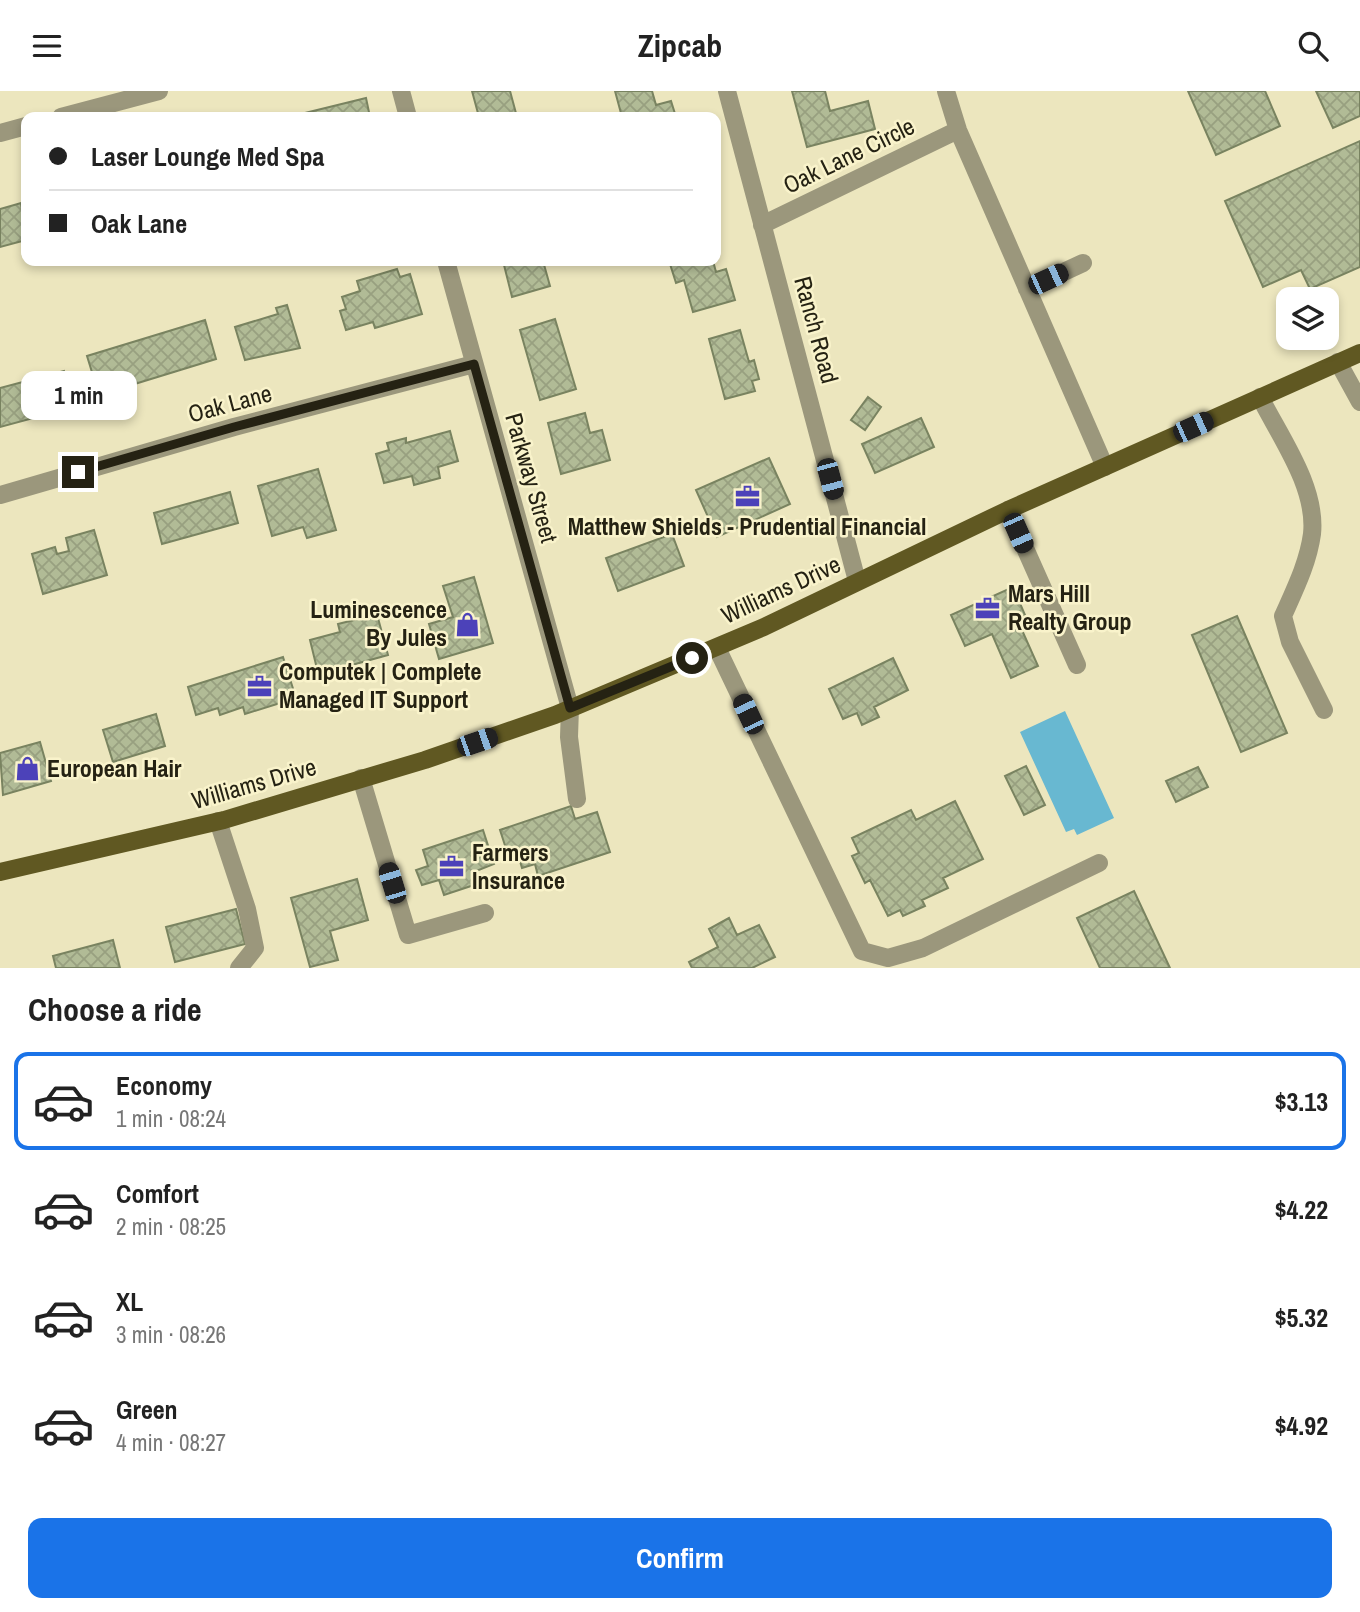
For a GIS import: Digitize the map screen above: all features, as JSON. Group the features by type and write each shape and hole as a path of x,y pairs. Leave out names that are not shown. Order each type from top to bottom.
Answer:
{"main road":[{"name":"Williams Drive","path":"0,872 218,821 425,760 570,708 717,648 1008,510 1360,353"}],"street":[{"path":"80,112 159,91"},
{"path":"401,91 407,112"},
{"name":"Ranch Road","path":"727,91 857,581"},
{"path":"946,91 958,131 1105,467"},
{"path":"0,133 21,127"},
{"name":"Oak Lane Circle","path":"762,225 958,131"},
{"path":"1027,289 1083,263"},
{"name":"Parkway Street","path":"447,266 570,708 569,737 577,799"},
{"path":"1338,362 1360,402"},
{"name":"Oak Lane","path":"0,495 234,427 474,364"},
{"path":"1260,397 1307,491 1312,531 1304,569 1283,616 1290,642 1324,711"},
{"path":"1008,510 1077,665"},
{"path":"717,648 862,951 888,958 923,948 1099,863"},
{"path":"361,778 408,935 485,913"},
{"path":"218,821 247,909 254,949 239,968"}],"water":[{"path":"1065,711 1114,818 1077,835 1074,829 1066,832 1020,732"}],"building":[{"path":"472,91 510,91 516,112 478,112"},
{"path":"615,91 652,91 656,105 671,101 674,112 621,112"},
{"path":"792,91 825,91 830,111 868,101 875,129 807,147"},
{"path":"1188,91 1265,91 1280,126 1216,155"},
{"path":"1316,91 1360,91 1360,116 1333,128"},
{"path":"366,98 369,112 309,112"},
{"path":"1360,141 1360,267 1315,287 1309,287 1301,270 1263,287 1225,201"},
{"path":"21,203 21,241 0,247 0,209"},
{"path":"504,266 544,266 550,286 512,297"},
{"path":"671,266 714,266 716,272 726,269 735,300 693,312 684,280 676,283"},
{"path":"397,269 400,277 410,274 422,314 375,328 373,322 346,330 340,311 346,309 342,297 360,291 357,281"},
{"path":"287,305 300,348 245,360 235,327 278,314 276,308"},
{"path":"555,319 576,389 540,400 520,330"},
{"path":"205,320 216,359 99,395 87,356"},
{"path":"740,330 749,362 754,360 759,379 752,381 755,391 725,399 709,339"},
{"path":"64,371 74,407 0,427 0,388"},
{"path":"868,397 881,407 865,430 851,420"},
{"path":"585,413 590,433 602,430 610,460 561,474 548,423"},
{"path":"921,418 934,447 875,473 862,444"},
{"path":"450,431 458,461 438,467 440,478 414,485 412,476 384,483 376,454 389,450 387,443 406,438 406,443"},
{"path":"769,458 790,504 717,537 696,490"},
{"path":"318,469 336,530 307,538 303,527 272,536 258,486"},
{"path":"230,492 238,523 162,544 154,513"},
{"path":"94,530 107,575 43,594 32,554 55,547 57,554 69,551 66,538"},
{"path":"672,534 684,566 618,591 606,558"},
{"path":"474,577 493,643 439,659 429,624 453,617 443,586"},
{"path":"1013,587 1025,615 1017,619 1038,666 1011,678 992,634 965,646 951,615"},
{"path":"375,607 388,655 319,677 310,640 340,632 338,624 358,619 356,612"},
{"path":"1237,616 1287,733 1241,752 1192,635"},
{"path":"283,657 296,698 245,714 243,707 220,715 218,708 196,715 188,687"},
{"path":"893,658 908,690 874,707 879,717 862,725 857,713 843,719 829,689"},
{"path":"156,714 165,746 113,762 103,730"},
{"path":"40,742 51,781 3,795 0,753"},
{"path":"1026,766 1045,805 1024,815 1005,776"},
{"path":"1198,767 1208,787 1176,802 1166,781"},
{"path":"955,801 983,859 943,878 948,888 922,900 925,906 903,916 900,910 888,916 870,880 865,883 852,856 859,853 852,838 911,810 916,820"},
{"path":"571,806 575,819 597,812 610,852 538,876 535,864 522,868 519,858 510,861 500,830"},
{"path":"483,830 494,864 476,871 480,883 444,895 439,880 422,885 416,870 428,866 423,850"},
{"path":"357,879 368,920 330,931 338,960 310,967 291,898"},
{"path":"1134,891 1170,968 1100,968 1077,918"},
{"path":"236,909 245,944 175,962 166,927"},
{"path":"729,918 737,935 759,925 775,957 752,968 692,968 689,962 718,947 709,929"},
{"path":"113,940 120,968 56,968 53,956"}],"place":[{"name":"Matthew Shields - Prudential Financial","path":"747,496"},
{"name":"Mars Hill Realty Group","path":"988,608"},
{"name":"Luminescence By Jules","path":"467,624"},
{"name":"Computek | Complete Managed IT Support","path":"259,686"},
{"name":"European Hair","path":"27,769"},
{"name":"Farmers Insurance","path":"452,867"}],"route":[{"path":"78,472 234,427 474,364 570,708 692,658"}]}
